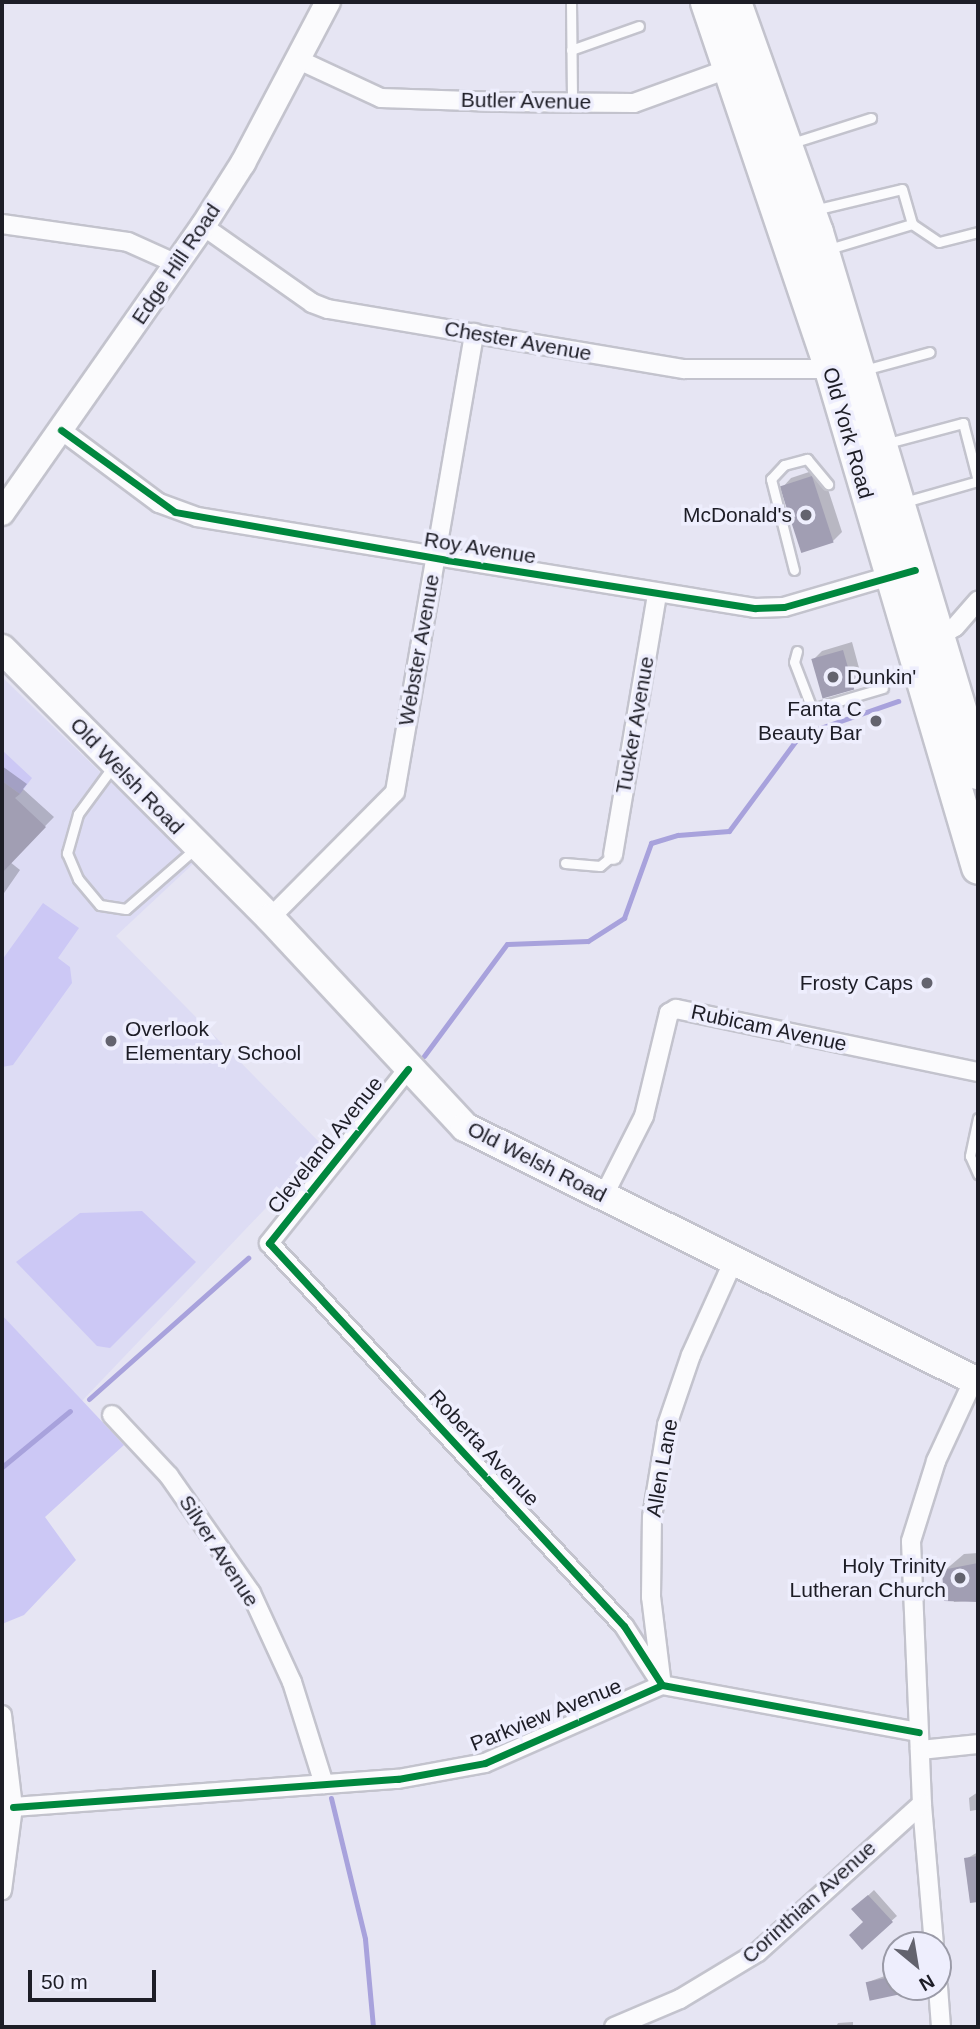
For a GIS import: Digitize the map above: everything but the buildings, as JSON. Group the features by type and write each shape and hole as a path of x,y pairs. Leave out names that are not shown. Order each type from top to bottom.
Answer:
{"highway":[{"name":"Old York Road","path":"707,2 783,146 809,211 822,251 845,370 880,445 897,505 902,573 935,639 978,772"},
{"name":"Old York Road","path":"734,2 741,65 845,370 975,846"}],"main road":[{"name":"Old Welsh Road","path":"2,649 197,848 270,918 408,1069 465,1127 976,1381"}],"street":[{"name":"Edge Hill Road","path":"2,513 203,226 299,60 328,2"},
{"name":"Butler Avenue","path":"299,60 381,98 572,103 634,103 741,65"},
{"path":"2,224 128,242 177,264"},
{"name":"Chester Avenue","path":"203,226 312,303 684,369 743,373 845,370"},
{"name":"Webster Avenue","path":"270,918 395,792 474,332"},
{"name":"Roy Avenue","path":"61,430 175,512 434,558 767,609 902,573"},
{"name":"Tucker Avenue","path":"613,855 657,594"},
{"path":"935,639 955,627 978,601"},
{"name":"Rubicam Avenue","path":"604,1195 644,1116 669,1013 676,1009 978,1072"},
{"name":"Cleveland Avenue","path":"269,1243 408,1069"},
{"name":"Roberta Avenue","path":"269,1243 625,1626 662,1685"},
{"name":"Allen Lane","path":"662,1685 651,1597 652,1517 667,1425 691,1355 733,1262"},
{"path":"933,1931 922,1804 911,1541 936,1461 976,1381"},
{"name":"Silver Avenue","path":"113,1415 169,1476 251,1593 292,1682 324,1784"},
{"path":"662,1685 919,1741 978,1744"},
{"name":"Parkview Avenue","path":"13,1807 398,1779 485,1763 662,1685"},
{"path":"2,1715 13,1807 2,1890"},
{"name":"Corinthian Avenue","path":"614,2027 681,1999 758,1952 922,1804"},
{"path":"939,2001 941,2027"}],"lane":[{"path":"572,2 572,103"},
{"path":"572,50 639,26"},
{"path":"783,146 870,118"},
{"path":"809,211 902,190 912,224 939,242 978,232"},
{"path":"822,251 912,224"},
{"path":"845,370 930,352"},
{"path":"880,445 963,422 978,481 897,505"},
{"path":"794,570 771,478 784,465 807,459 828,484"},
{"path":"797,650 794,662 812,709 884,688"},
{"path":"116,764 78,814 67,853 78,879 100,905 126,909 197,848"},
{"path":"565,863 600,866 613,855"},
{"path":"978,1118 970,1156 978,1174"}],"shaded area":[{"name":"Overlook Elementary School","path":"2,677 194,863 116,936 324,1147 81,1402 2,1315"},
{"path":"2,750 32,778 20,794 2,781"},
{"path":"43,903 79,928 58,958 70,967 72,983 13,1065 2,1067 2,960"},
{"path":"142,1211 196,1262 110,1348 97,1346 16,1262 80,1213"},
{"path":"2,1315 124,1445 45,1517 76,1560 24,1615 2,1624"}],"waterway":[{"path":"424,1056 507,944 588,941 624,918 651,843 678,835 729,831 800,735 898,701"},
{"path":"89,1399 248,1258"},
{"path":"2,1467 70,1411"},
{"path":"331,1798 365,1939 373,2027"}],"cycle path":[{"path":"61,430 175,512 447,560 755,608 784,607 915,570"},
{"path":"408,1069 269,1243 624,1626 662,1685"},
{"path":"13,1807 398,1779 485,1763 662,1685 919,1732"}],"place":[{"name":"McDonald's","path":"806,515"},
{"name":"Dunkin'","path":"833,677"},
{"name":"Fanta C Beauty Bar","path":"876,721"},
{"name":"Frosty Caps","path":"927,983"},
{"name":"Overlook Elementary School","path":"111,1041"},
{"name":"Holy Trinity Lutheran Church","path":"960,1578"}]}
